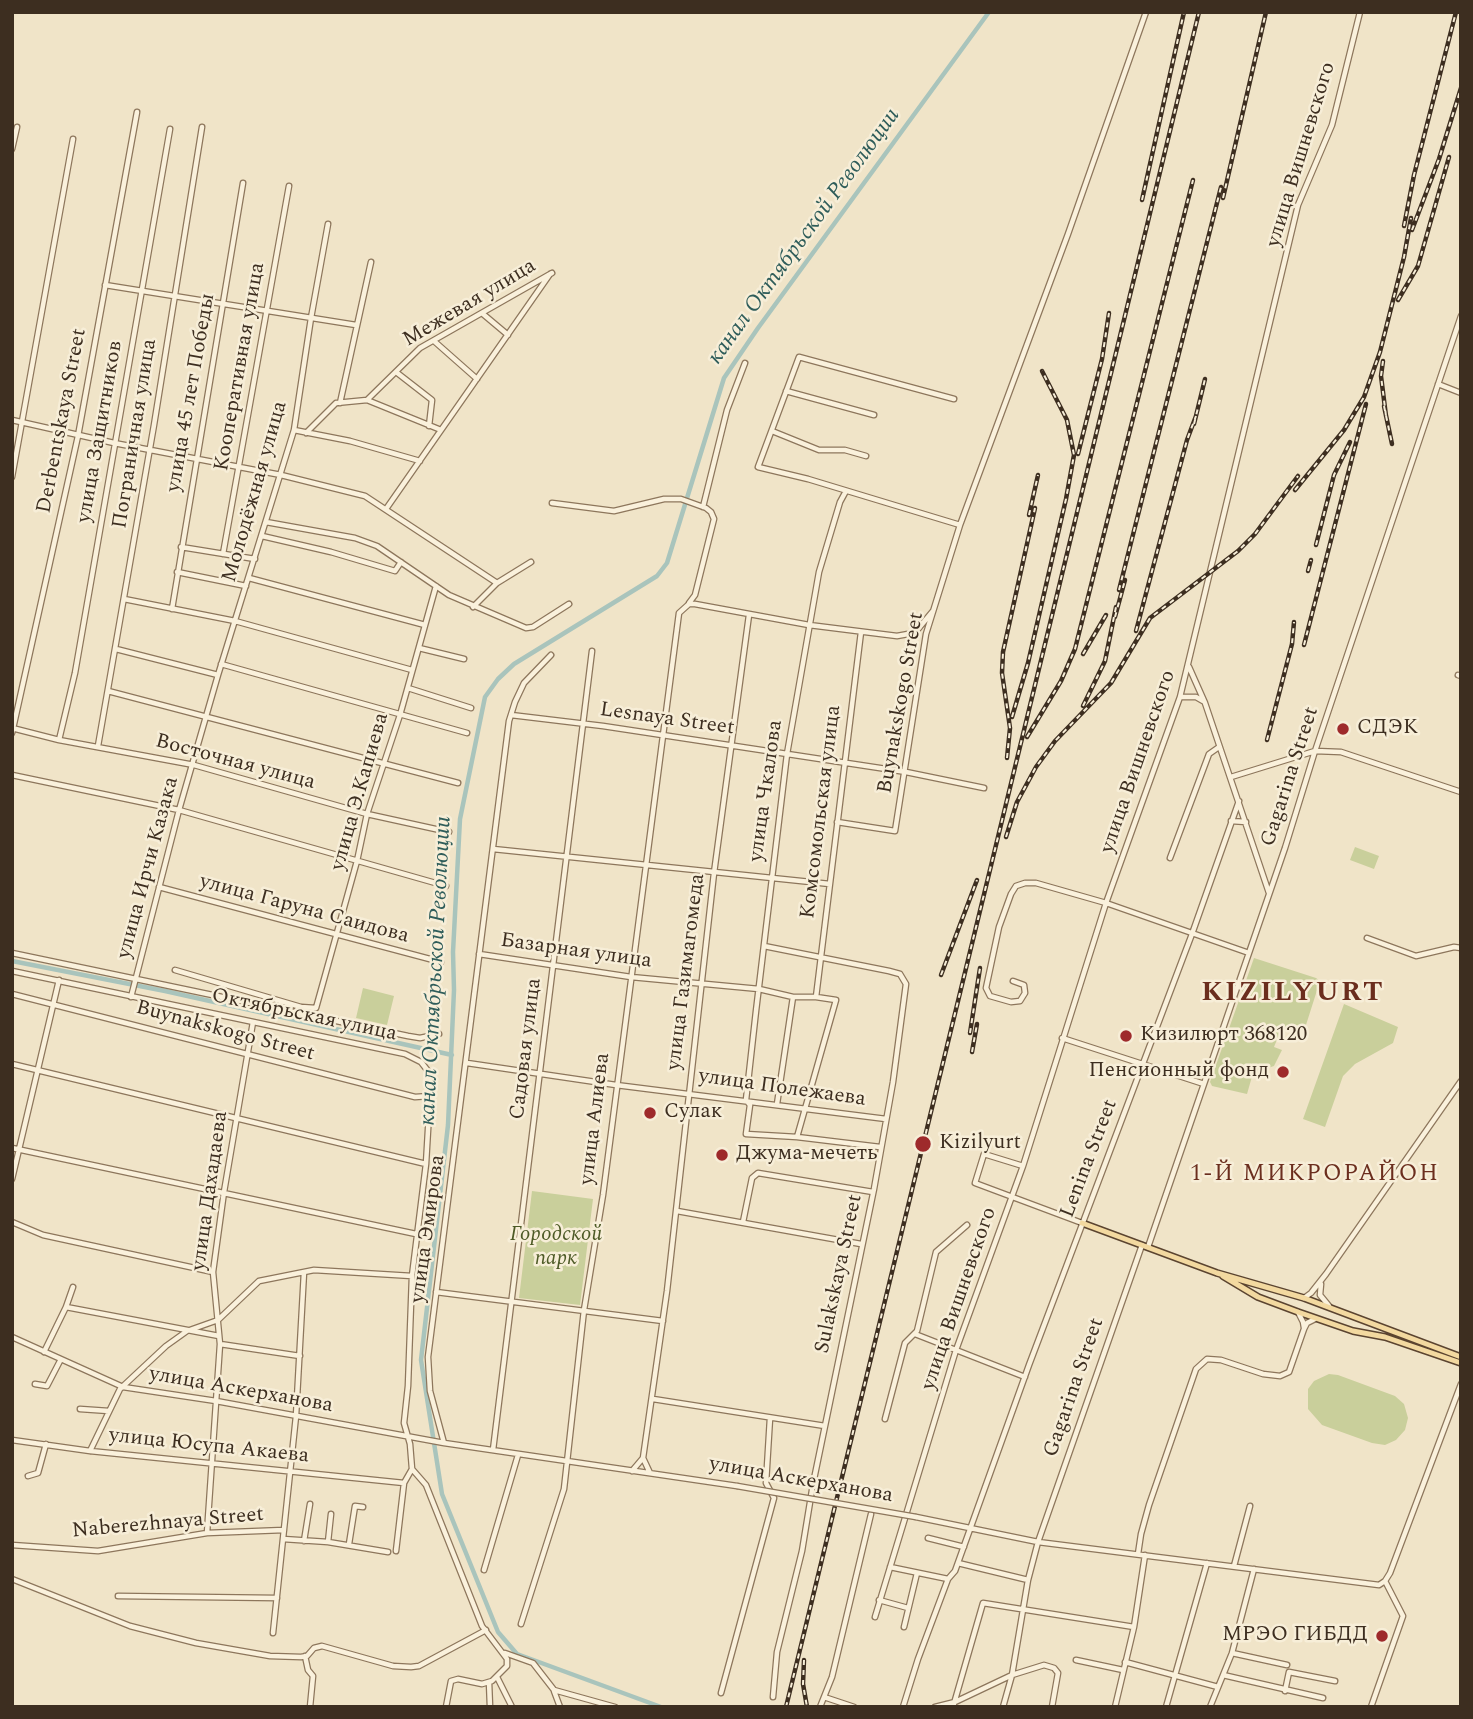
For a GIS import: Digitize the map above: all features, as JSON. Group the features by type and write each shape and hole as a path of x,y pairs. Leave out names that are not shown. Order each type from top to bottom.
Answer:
{"main road":[{"path":"1082,1223 1217,1273 1273,1288 1358,1317 1461,1357"},
{"path":"1217,1273 1267,1301 1353,1331 1385,1337 1461,1363"},
{"path":"1267,1301 1264,1292 1273,1288"},
{"path":"1353,1331 1360,1328 1358,1317"}],"street":[{"name":"Buynakskogo Street","path":"837,822 895,831 926,634 933,611 960,525 1068,234 1146,12"},
{"name":"улица Вишневского","path":"875,1617 956,1350 1013,1197 1106,903 1181,697 1298,205 1332,125 1360,12"},
{"name":"Derbentskaya Street","path":"13,730 78,436 137,112"},
{"path":"12,149 17,127"},
{"name":"Пограничная улица","path":"98,746 150,450 202,127"},
{"name":"улица Защитников","path":"59,740 75,673 170,129"},
{"path":"12,477 73,139"},
{"name":"улица 45 лет Победы","path":"172,609 243,183"},
{"name":"Кооперативная улица","path":"223,554 289,186"},
{"name":"Молодёжная улица","path":"193,765 221,664 294,430 328,224"},
{"path":"340,403 371,262"},
{"name":"Межевая улица","path":"367,400 420,348 552,273 508,335"},
{"path":"105,285 356,325"},
{"path":"386,509 508,335 483,314"},
{"name":"Gagarina Street","path":"1003,1707 1012,1675 1028,1580 1038,1542 1270,894 1315,751 1461,316"},
{"path":"434,341 477,379"},
{"path":"954,399 799,357 758,467 960,525"},
{"path":"703,507 727,410 745,363"},
{"path":"396,372 432,400 429,426"},
{"path":"1438,384 1461,393"},
{"path":"786,391 874,415"},
{"path":"306,433 336,403 367,400 441,430"},
{"path":"12,420 78,436 281,475 365,496 497,583"},
{"path":"294,430 350,441 420,461"},
{"path":"772,431 819,450 845,450 866,456"},
{"name":"улица Чкалова","path":"797,1137 746,1134 750,1105 746,1100 787,754 819,572 840,502 846,492"},
{"path":"552,503 614,511 664,499 681,499 694,502 711,512 714,519 695,595 689,604 885,635 908,634 918,629 933,611"},
{"path":"266,522 355,538 377,546 449,596 526,628 533,627 569,604"},
{"path":"262,536 395,571 401,562"},
{"path":"181,547 255,559"},
{"path":"473,607 497,583 531,562"},
{"path":"177,572 246,586"},
{"path":"248,578 425,625"},
{"name":"улица Э.Капиева","path":"175,970 301,1007 316,1008 357,861 367,814 400,715 436,586"},
{"path":"124,599 234,621 412,670"},
{"name":"улица Алиева","path":"521,1624 566,1482 584,1310 603,1195 680,613 689,604"},
{"name":"улица Газимагомеда","path":"643,1458 677,1211 730,746 750,615"},
{"name":"Комсомольская улица","path":"816,996 861,632"},
{"path":"419,648 464,659"},
{"path":"116,649 218,675"},
{"name":"Садовая улица","path":"492,1450 592,651"},
{"name":"улица Эмирова","path":"442,1443 430,1391 428,1357 511,715 524,682 551,655"},
{"path":"221,664 467,733"},
{"path":"1188,665 1205,704 1270,894"},
{"path":"408,688 471,708"},
{"path":"108,691 458,783"},
{"path":"1181,697 1196,697 1205,704"},
{"name":"Lesnaya Street","path":"511,715 906,772 984,788"},
{"name":"Восточная улица","path":"13,730 193,765 367,814 449,832"},
{"path":"1170,858 1209,754 1219,747"},
{"path":"1231,777 1315,751 1341,752 1461,792"},
{"name":"улица Ирчи Казака","path":"131,997 178,810 193,765"},
{"path":"12,775 178,810 446,886"},
{"name":"Lenina Street","path":"903,1707 918,1659 948,1579 956,1571 1025,1377 1192,934 1239,801"},
{"path":"1231,821 1245,822"},
{"path":"493,849 830,884"},
{"path":"1013,981 1024,985 1025,993 1020,1001 1011,1002 990,996 986,988 999,927 1016,886 1036,883 1106,903 1249,953"},
{"name":"улица Гаруна Саидова","path":"159,887 441,962"},
{"path":"1367,938 1416,956 1454,947 1461,948"},
{"path":"764,946 819,955"},
{"path":"12,953 408,1036 419,1038 439,1034"},
{"name":"Базарная улица","path":"479,954 631,977 759,989 793,997"},
{"name":"Sulakskaya Street","path":"773,1697 777,1652 802,1552 811,1492 873,1192 893,1082 906,984 900,974 819,955"},
{"name":"Октябрьская улица","path":"12,971 405,1054 421,1062 428,1071 430,1096 426,1164 412,1276 408,1386 403,1428 412,1469"},
{"path":"12,1179 59,981"},
{"name":"Buynakskogo Street","path":"12,994 415,1097 430,1096"},
{"path":"777,1104 793,997 816,996 836,1000 797,1137 880,1147"},
{"name":"улица Дахадаева","path":"207,1533 220,1344 213,1272 253,1022"},
{"path":"1062,1038 1204,1084"},
{"name":"улица Полежаева","path":"467,1063 886,1119"},
{"path":"12,1064 426,1164"},
{"path":"1304,1298 1326,1274 1461,1081"},
{"path":"12,1148 416,1234"},
{"path":"1023,1166 984,1154 975,1183 1082,1223"},
{"path":"743,1222 754,1175 758,1173 873,1192"},
{"path":"677,1211 861,1244"},
{"path":"12,1222 43,1235 213,1272"},
{"path":"885,1419 905,1343 917,1331 936,1252 967,1225"},
{"path":"90,1451 123,1387 166,1346 187,1331 218,1320 259,1282 281,1275 326,1270 412,1276"},
{"path":"273,1633 296,1416 304,1272"},
{"path":"1326,1274 1319,1291 1321,1299 1329,1307"},
{"path":"44,1352 66,1307 72,1287"},
{"path":"436,1292 663,1321"},
{"path":"66,1307 220,1336"},
{"path":"1298,1312 1304,1329"},
{"path":"1138,1554 1149,1505 1196,1369 1208,1359 1221,1360 1263,1374 1280,1376 1289,1372 1307,1323 1316,1319"},
{"path":"914,1334 1025,1377"},
{"name":"улица Аскерханова","path":"12,1337 123,1387 216,1401 422,1440 737,1486 916,1517 1038,1542 1372,1585 1385,1581"},
{"path":"220,1344 300,1356"},
{"path":"35,1384 47,1386 61,1359"},
{"path":"1371,1707 1403,1616 1385,1581 1413,1516 1461,1384"},
{"path":"652,1399 825,1426"},
{"path":"80,1409 110,1411"},
{"path":"721,1693 774,1498 765,1483 770,1418"},
{"name":"улица Юсупа Акаева","path":"12,1440 90,1451 404,1483"},
{"path":"28,1476 38,1473 47,1444"},
{"path":"484,1570 518,1455"},
{"path":"632,1471 643,1458 650,1473"},
{"path":"396,1551 404,1483 412,1469 426,1485 486,1630 505,1652 533,1663 549,1687 554,1690 599,1705 615,1707"},
{"path":"304,1541 310,1504"},
{"path":"349,1545 355,1506 363,1507"},
{"path":"1234,1566 1250,1506"},
{"path":"328,1542 331,1514"},
{"path":"820,1707 832,1677 871,1514"},
{"name":"Naberezhnaya Street","path":"12,1545 98,1551 207,1533 284,1530"},
{"path":"928,1538 964,1547"},
{"path":"283,1539 328,1542 388,1552"},
{"path":"1115,1707 1134,1627 1145,1555"},
{"path":"958,1563 1028,1580"},
{"path":"1166,1707 1208,1563"},
{"path":"890,1567 948,1579"},
{"path":"1210,1707 1232,1653 1254,1569"},
{"path":"904,1627 917,1573"},
{"path":"12,1578 142,1630 270,1656 305,1657 314,1648 322,1646 393,1666 411,1667 419,1666 486,1630"},
{"path":"118,1596 277,1598"},
{"path":"879,1601 908,1608"},
{"path":"954,1704 983,1603 1134,1627"},
{"path":"446,1707 450,1684 454,1679 482,1684 489,1682 507,1666 505,1652"},
{"path":"1232,1653 1287,1665"},
{"path":"305,1657 308,1670 313,1676 310,1707"},
{"path":"1076,1660 1124,1670"},
{"path":"1125,1662 1218,1687"},
{"path":"935,1707 954,1704 1012,1675 1044,1665 1054,1668 1058,1673 1052,1707"},
{"path":"1285,1691 1289,1672 1335,1681"},
{"path":"1223,1675 1323,1698"},
{"path":"497,1677 512,1707"},
{"path":"489,1682 490,1707"},
{"path":"554,1690 560,1707"},
{"path":"824,1697 854,1707"}],"green space":[{"path":"1355,847 1379,856 1374,869 1350,860"},
{"path":"1254,958 1320,981 1305,1028 1293,1024 1290,1030 1282,1027 1274,1047 1282,1050 1274,1066 1253,1073 1247,1094 1212,1086 1210,1082"},
{"path":"363,988 394,996 387,1025 356,1018"},
{"path":"1344,1004 1398,1027 1393,1043 1355,1064 1343,1076 1325,1127 1303,1119"},
{"name":"Городской парк","path":"532,1191 593,1199 580,1305 519,1298"},
{"path":"1329,1374 1395,1396 1404,1404 1408,1418 1405,1430 1396,1440 1385,1445 1322,1425 1308,1409 1308,1389 1314,1381"}],"waterway":[{"name":"канал Октябрьской Революции","path":"661,1707 517,1654 498,1632 442,1494 421,1360 448,1125 460,819 485,697 498,679 514,664 657,576 667,563 724,378 989,12"},
{"path":"12,961 165,991 452,1055"}],"railway":[{"path":"1142,200 1184,12"},
{"path":"786,1707 1199,12"},
{"path":"1223,198 1266,12"},
{"path":"1404,226 1414,175 1456,12"},
{"path":"1412,230 1439,159 1461,88"},
{"path":"1398,300 1418,266 1449,157"},
{"path":"1027,737 1061,681 1075,649 1193,180"},
{"path":"1119,590 1221,187"},
{"path":"1295,490 1344,430 1364,397 1380,352 1411,218"},
{"path":"1078,454 1102,359 1109,313"},
{"path":"1383,361 1381,376 1386,416"},
{"path":"1012,717 1028,663 1074,455 1067,420 1042,371"},
{"path":"1194,424 1205,379"},
{"path":"1304,645 1366,404"},
{"path":"1384,406 1392,444"},
{"path":"1136,631 1187,440 1196,416"},
{"path":"1316,545 1334,475 1350,442"},
{"path":"1029,515 1038,475"},
{"path":"1006,837 1017,802 1036,767 1055,741 1111,683 1150,618 1238,551 1255,534 1298,476"},
{"path":"1007,758 1010,728 1002,673 1003,652 1035,508"},
{"path":"1308,571 1311,560"},
{"path":"1115,617 1125,580"},
{"path":"1083,706 1105,661 1116,607"},
{"path":"1083,654 1106,615"},
{"path":"1267,740 1292,644 1294,622"},
{"path":"941,975 977,880"},
{"path":"970,1033 980,968"},
{"path":"972,1052 977,1024"},
{"path":"804,1660 803,1684 807,1707"}],"place":[{"name":"СДЭК","path":"1343,729"},
{"name":"Кизилюрт 368120","path":"1126,1036"},
{"name":"Пенсионный фонд","path":"1283,1072"},
{"name":"Сулак","path":"650,1113"},
{"name":"Kizilyurt","path":"923,1144"},
{"name":"Джума-мечеть","path":"722,1155"},
{"name":"МРЭО ГИБДД","path":"1382,1636"}],"district":[{"name":"KIZILYURT","path":"1293,995"},
{"name":"1-Й МИКРОРАЙОН","path":"1315,1175"}]}
